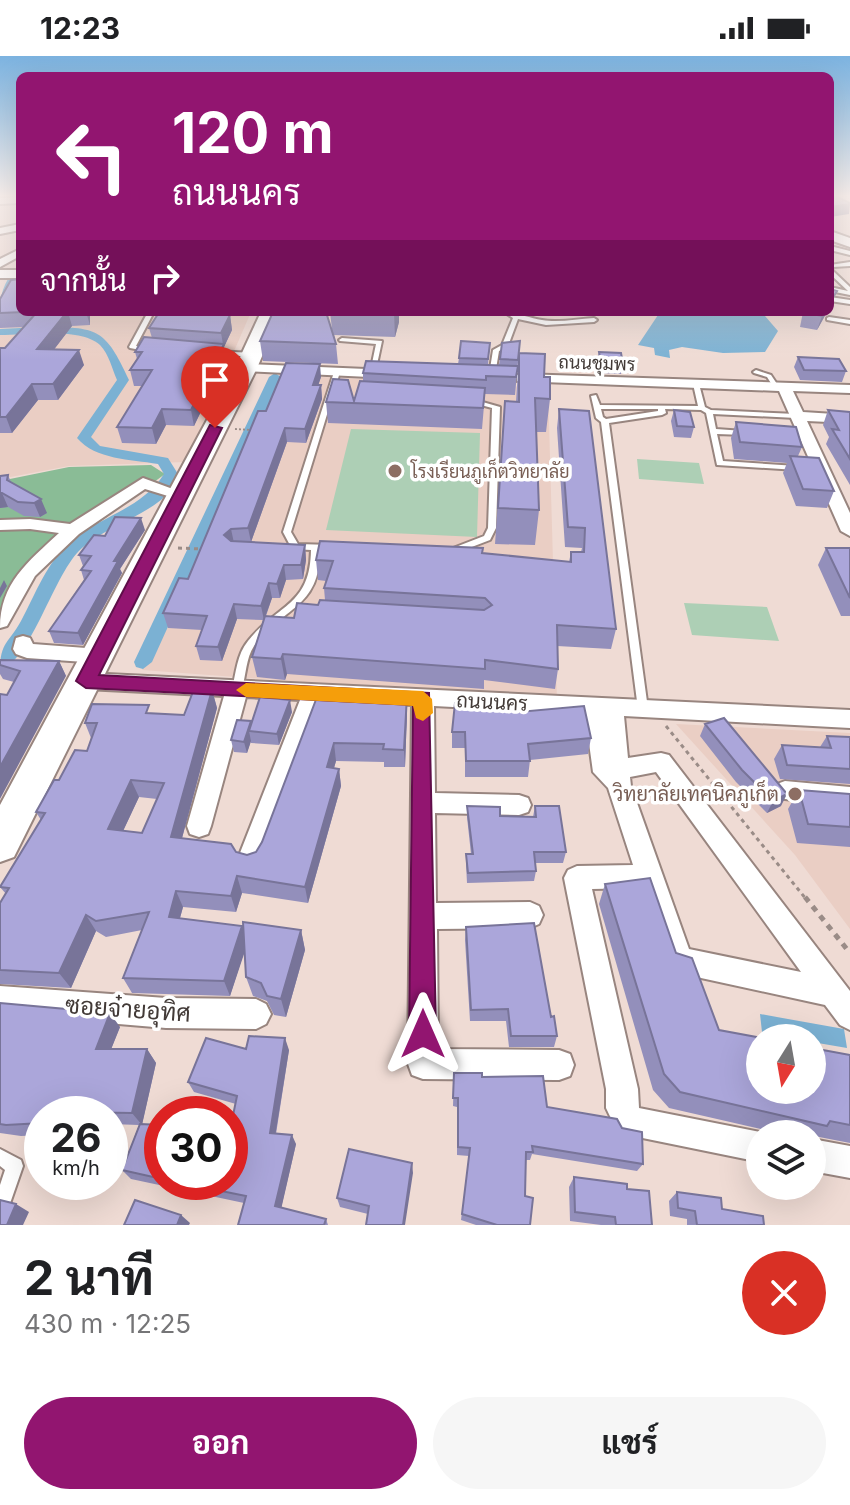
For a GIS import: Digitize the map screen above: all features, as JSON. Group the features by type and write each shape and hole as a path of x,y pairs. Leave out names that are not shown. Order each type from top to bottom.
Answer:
{"main road":[{"path":"0,844 249,361 269,316"}],"street":[{"path":"249,361 337,372 403,374"},
{"name":"ถนนชุมพร","path":"484,377 850,389"},
{"path":"780,387 796,416 800,437 850,531"},
{"path":"796,416 850,419"},
{"path":"0,621 28,572 73,530 143,483 178,494"},
{"path":"832,493 850,494"},
{"path":"0,525 30,524 73,530"},
{"name":"ถนนนคร","path":"23,643 23,649 27,651 92,668 237,689 604,708 652,715 850,719"},
{"path":"199,826 237,689"},
{"path":"251,858 313,694"},
{"path":"423,699 423,1064 559,1065"},
{"path":"604,708 614,775 679,961 831,992"},
{"path":"614,775 661,762 850,1015"},
{"path":"785,791 850,797"},
{"path":"423,803 519,805"},
{"path":"650,876 577,878 622,1089 622,1108 629,1122 746,1143"},
{"path":"423,916 530,915"},
{"name":"ซอยจ๋ายอุทิศ","path":"0,1000 166,1013 256,1014"},
{"path":"826,1158 850,1162"}],"lane":[{"path":"834,274 850,292"},
{"path":"834,280 843,282"},
{"path":"149,316 132,347 164,351"},
{"path":"484,377 494,348 505,346 516,317 546,323 594,320"},
{"path":"829,319 850,322"},
{"path":"342,340 380,342 373,373"},
{"path":"208,353 249,361"},
{"path":"295,547 287,532 337,372"},
{"path":"756,372 769,376 780,387"},
{"path":"696,384 713,431 720,463 820,470"},
{"path":"329,395 344,395"},
{"path":"594,396 600,418 605,421 662,413 661,407"},
{"path":"441,551 464,549 491,535 496,407 488,402 464,401"},
{"path":"598,407 661,407 796,416"},
{"path":"751,414 755,424"},
{"path":"605,421 652,715"},
{"path":"713,431 758,434"},
{"path":"283,547 347,548"},
{"path":"237,689 241,664 252,642 304,598 318,566 316,547"},
{"path":"289,612 304,613"},
{"path":"0,1157 15,1166 0,1209"}],"path":[{"path":"239,429 259,430"},
{"path":"181,548 210,549"},
{"path":"652,715 850,953"}],"shaded area":[{"path":"16,314 249,316 186,462 69,466 0,479 0,324"},
{"name":"โรงเรียนภูเก็ตวิทยาลัย","path":"281,375 548,388 557,701 142,670 204,553"},
{"name":"วิทยาลัยเทคนิคภูเก็ต","path":"676,724 850,733 850,929 795,855"}],"green space":[{"path":"351,429 480,433 477,537 326,530"},
{"path":"637,459 699,463 704,484 639,479"},
{"path":"151,465 165,474 37,568 0,629 0,481 69,467"},
{"path":"684,603 767,607 779,641 692,635"}],"water":[{"path":"657,316 765,316 778,331 765,352 723,353 682,347 669,350 670,358 655,355 654,348 638,345"},
{"path":"760,1014 816,1024 761,1024"},
{"path":"826,1026 844,1029 847,1048 826,1044"}],"building":[{"path":"16,279 16,312 0,313 0,299 11,280"},
{"path":"33,316 64,316 37,349 79,350 53,384 32,384 6,417 0,417 0,348 5,348"},
{"path":"157,316 230,316 221,333 149,328"},
{"path":"271,316 327,316 336,344 260,341"},
{"path":"144,337 224,344 191,410 162,409 152,428 117,427 152,370 130,370 142,352 135,352"},
{"path":"461,341 490,343 488,359 459,358"},
{"path":"520,341 518,360 500,359 502,343"},
{"path":"599,352 621,353 623,364 601,363"},
{"path":"519,353 545,354 544,377 550,377 550,399 535,398 539,510 498,508 505,401 519,402"},
{"path":"798,357 839,359 846,371 804,370"},
{"path":"366,361 518,366 516,377 486,376 486,380 363,373"},
{"path":"286,363 320,364 313,385 321,385 305,429 285,428 248,528 231,529 224,535 231,541 305,545 301,565 284,565 277,584 269,583 261,606 234,604 218,647 196,646 207,616 163,613 179,578 188,579 258,411 266,411"},
{"path":"333,379 348,380 354,401 360,381 485,388 483,408 326,402"},
{"path":"559,409 589,411 616,629 557,625 558,669 485,660 485,669 283,654 281,659 252,657 265,616 294,618 297,603 318,605 320,600 484,610 492,605 485,598 324,588 333,561 316,560 320,541 483,548 482,553 571,562 571,552 584,552 585,528 568,527"},
{"path":"674,410 690,412 694,427 677,426"},
{"path":"828,410 850,412 850,459 832,429 839,430"},
{"path":"736,422 796,427 802,447 740,442"},
{"path":"790,456 819,458 834,491 803,489"},
{"path":"8,475 7,480 41,499 34,503 18,502 0,493 0,476"},
{"path":"115,517 141,518 114,561 118,561 78,633 49,631 91,571 81,570 91,556 79,555 94,535 105,536"},
{"path":"826,548 850,548 850,598"},
{"path":"0,660 59,661 0,767 0,694 7,695 20,671 0,665"},
{"path":"194,689 212,690 171,837 231,844 236,852 247,855 256,852 262,842 320,689 350,693 349,696 407,695 404,750 383,749 384,744 334,743 327,767 339,769 305,887 237,876 231,896 176,891 169,917 242,926 224,981 123,978 149,912 96,921 86,915 59,973 0,970 0,903 9,888 0,887 45,813 36,812 54,780 59,780 75,750 87,751 97,723 85,723 92,704 149,705 146,713 184,715","holes":["131,780 164,783 142,833 108,829"]},
{"path":"260,697 290,700 277,734 249,731"},
{"path":"455,703 519,707 519,712 584,706 591,738 528,744 530,761 466,761 465,732 452,732"},
{"path":"724,718 787,794 773,801 742,770 705,724"},
{"path":"237,720 251,721 244,742 231,740"},
{"path":"827,736 850,737 850,769 787,765 782,745 831,748"},
{"path":"799,790 850,794 850,827 808,824"},
{"path":"467,806 500,807 500,816 536,817 535,806 559,806 566,852 534,852 536,871 468,873 466,854 473,854"},
{"path":"650,878 676,953 692,958 719,1030 746,1035 746,1104 826,1104 826,1051 850,1055 850,1125 830,1121 827,1126 826,1120 801,1120 680,1092 664,1074 605,884"},
{"path":"243,922 301,930 281,999 267,996 261,983 246,977"},
{"path":"534,923 557,1036 511,1036 508,1009 471,1010 466,927"},
{"path":"0,1003 110,1013 96,1049 147,1049 132,1113 128,1113 128,1096 24,1096 24,1124 0,1124"},
{"path":"249,1036 285,1038 270,1133 292,1135 275,1206 326,1219 324,1225 238,1225 245,1200 248,1200 248,1096 237,1096 188,1082 206,1038 246,1049"},
{"path":"454,1073 482,1073 482,1077 543,1076 547,1107 617,1119 622,1128 642,1132 643,1164 532,1146 533,1152 526,1152 525,1196 533,1198 530,1225 497,1225 462,1214 470,1148 458,1147 458,1098 453,1098"},
{"path":"140,1124 144,1124 144,1175 128,1171 128,1155"},
{"path":"349,1149 412,1163 403,1225 366,1225 369,1206 337,1198"},
{"path":"574,1177 627,1184 627,1189 649,1191 652,1225 616,1225 615,1217 575,1212"},
{"path":"677,1192 721,1198 722,1209 763,1216 764,1225 697,1225 695,1211 678,1208"},
{"path":"0,1200 16,1204 7,1225 0,1225"},
{"path":"135,1200 181,1215 177,1225 124,1225"}],"waterway":[{"path":"0,304 16,275"},
{"path":"0,332 72,332 99,338 112,353 123,380 84,438 96,449 163,461 171,474 158,495 77,544 62,560 24,632 0,663"},
{"path":"143,662 275,377"}],"slow traffic":[{"path":"246,690 423,699 423,713"}],"place":[{"name":"โรงเรียนภูเก็ตวิทยาลัย","path":"395,471"},
{"name":"วิทยาลัยเทคนิคภูเก็ต","path":"795,794"}],"route":[{"path":"215,428 86,681 423,699 423,1034"}]}
